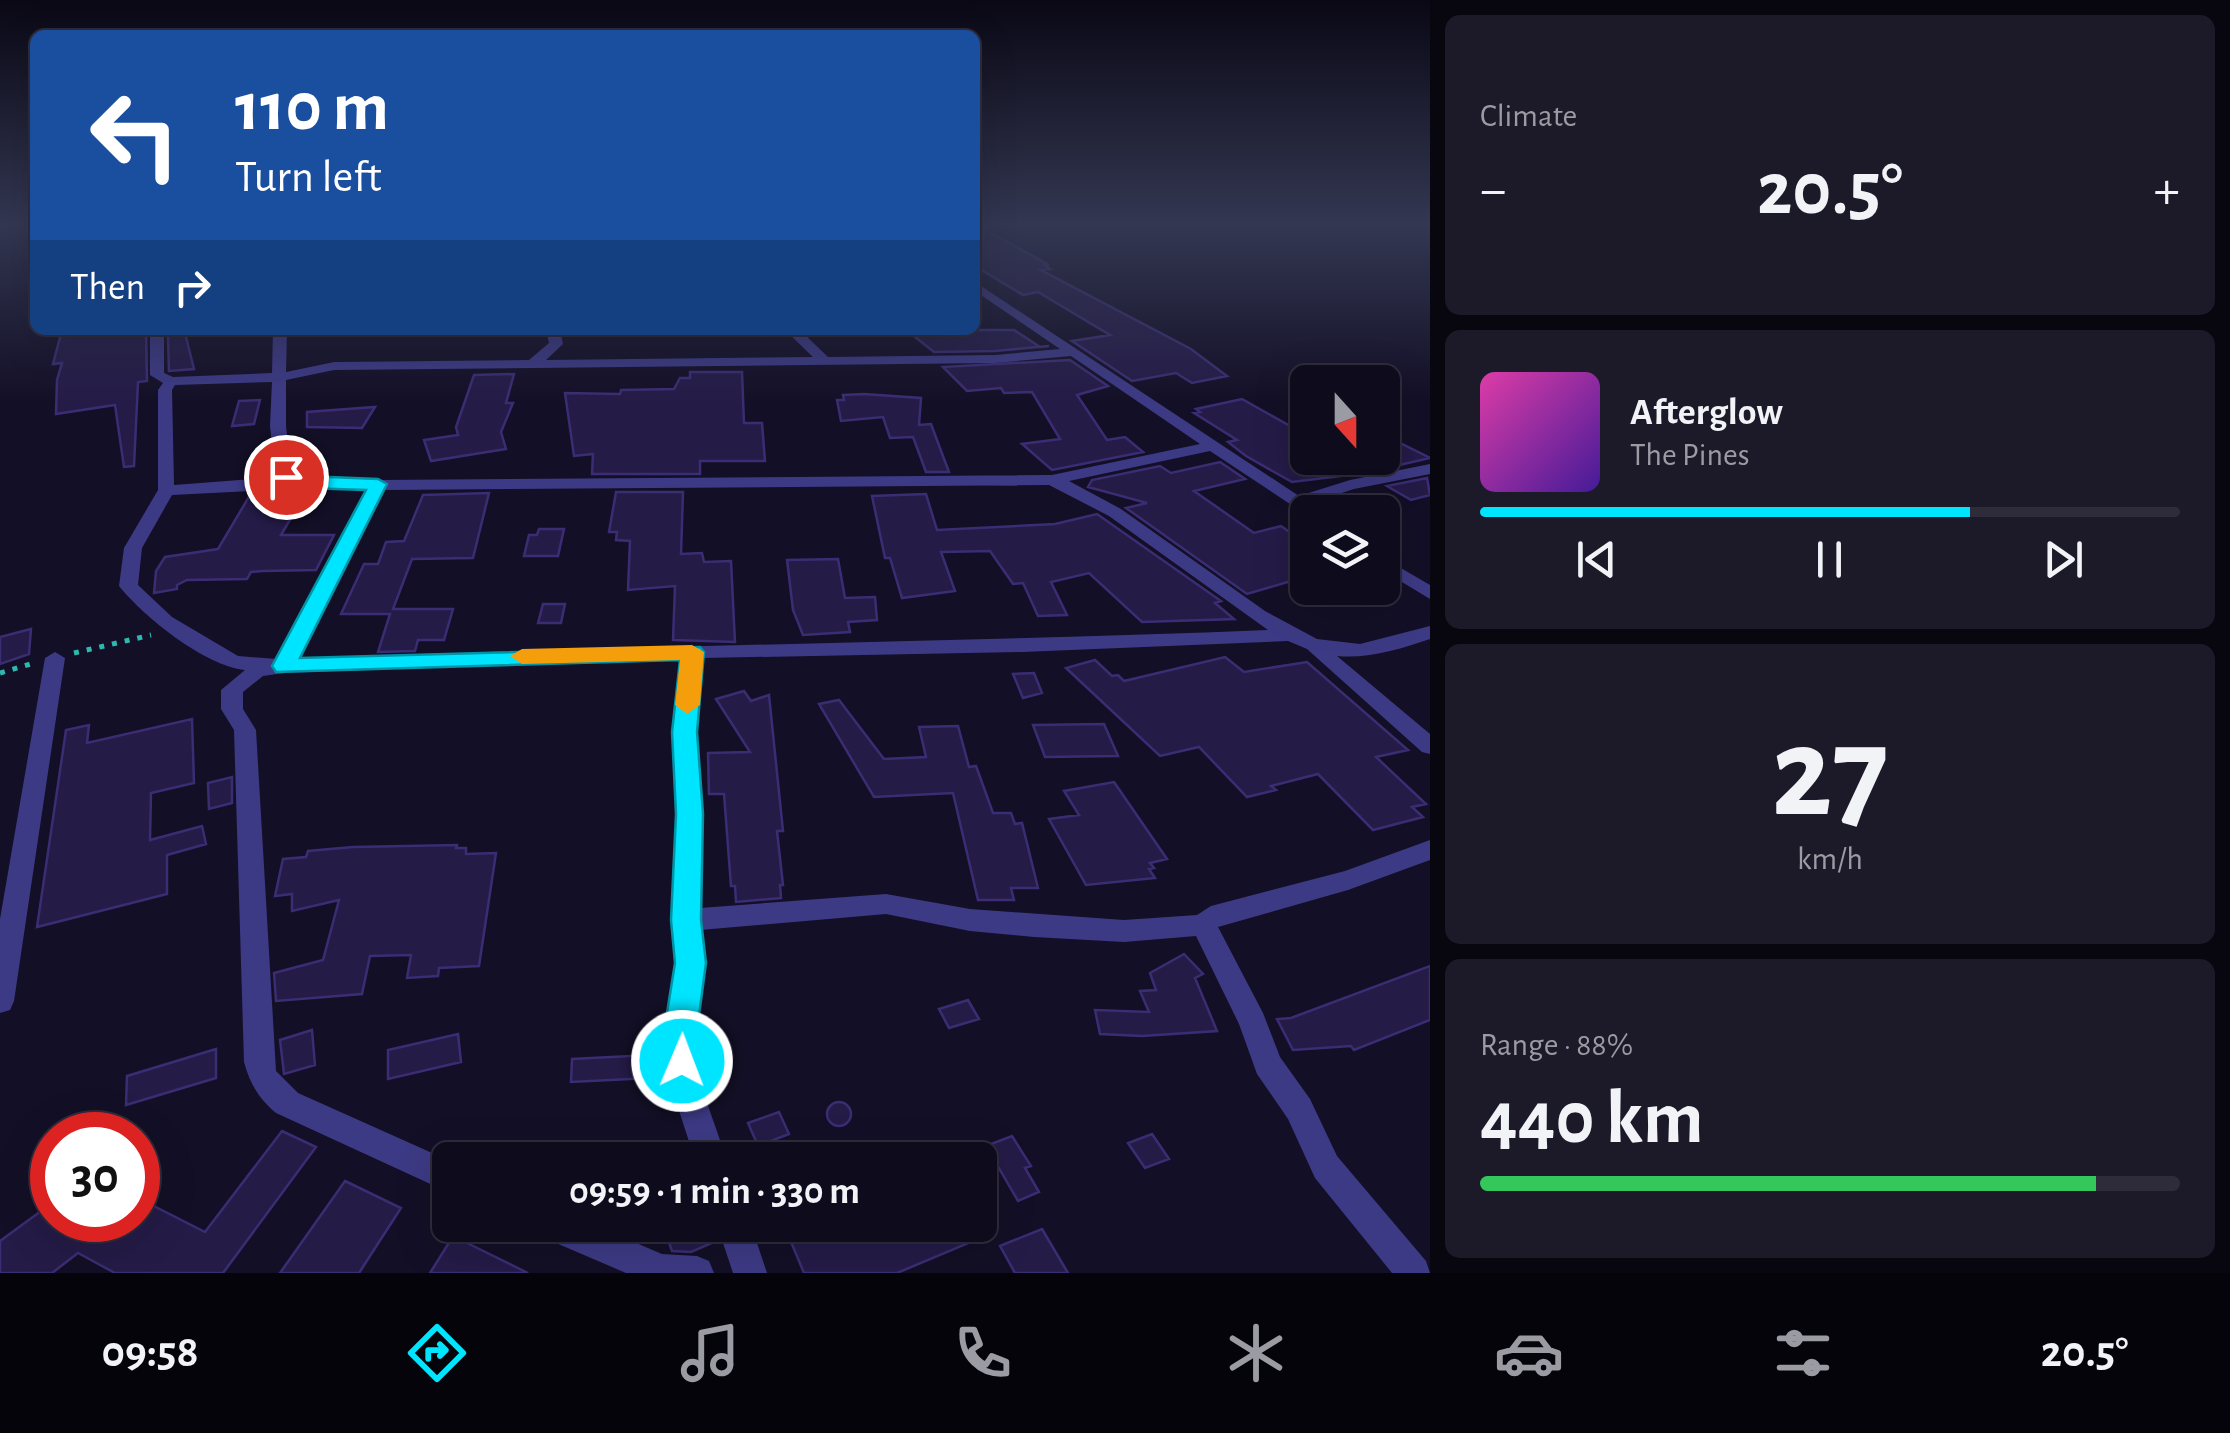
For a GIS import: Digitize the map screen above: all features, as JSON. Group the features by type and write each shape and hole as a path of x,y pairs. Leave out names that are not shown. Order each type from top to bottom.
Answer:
{"street":[{"path":"980,289 1290,497"},
{"path":"157,335 157,374 171,382 280,377 334,366 995,360 1073,352"},
{"path":"280,335 280,452 283,472 291,480"},
{"path":"534,363 556,344 554,335"},
{"path":"797,335 826,361"},
{"path":"171,382 165,390 166,490 133,548 128,586 165,621 183,628 233,662 284,666 1291,635"},
{"path":"166,490 268,485 291,480 378,484 1052,480 1211,446"},
{"path":"1330,495 1350,485 1430,468"},
{"path":"1052,480 1119,513 1219,591 1316,647 1430,746"},
{"path":"284,666 378,484"},
{"path":"1400,573 1430,592"},
{"path":"1316,647 1355,654 1430,632"},
{"path":"692,652 685,732 690,814 686,920 690,963 679,1038 685,1083 706,1142"},
{"path":"0,1000 55,658"},
{"path":"284,666 257,671 232,690 232,709 245,730 262,1077 270,1090 287,1103 432,1169"},
{"path":"686,920 886,904 970,920 1034,926 1124,930 1204,925 1211,917 1348,880 1430,850"},
{"path":"1204,925 1253,1022 1268,1064 1299,1109 1326,1167 1414,1273"},
{"path":"594,1242 662,1271 697,1273"},
{"path":"740,1242 750,1273"}],"path":[{"path":"0,673 183,628"}],"building":[{"path":"1004,283 1066,283 1191,349 1227,376 1192,383 1176,373 1132,381 1072,341 1110,335 1038,292 1023,295"},
{"path":"980,330 1014,330 1040,347 995,351 934,352 913,335 980,335"},
{"path":"61,335 146,335 147,381 138,382 134,466 124,467 115,405 56,414 62,363 53,364"},
{"path":"186,335 194,369 169,371 168,336"},
{"path":"1070,360 1108,386 1077,395 1107,440 1125,437 1143,452 1052,470 1022,444 1060,439 1032,392 1004,393 1001,388 967,391 943,367"},
{"path":"690,372 742,372 744,423 762,423 765,461 700,461 700,474 592,474 593,454 574,456 565,393 620,394 621,390 674,389 680,378 690,378"},
{"path":"514,374 506,403 513,403 501,432 506,449 431,461 424,440 458,435 456,427 474,375"},
{"path":"843,395 921,398 919,425 931,424 949,472 926,472 913,437 890,438 883,417 841,421 837,400 844,400"},
{"path":"1242,399 1290,426 1290,475 1349,475 1292,482 1246,456 1228,442 1237,440 1194,413 1200,412 1196,409"},
{"path":"260,400 254,424 232,426 239,401"},
{"path":"375,407 362,428 307,427 307,412"},
{"path":"1400,443 1430,458 1400,465"},
{"path":"1220,462 1245,479 1194,491 1254,533 1281,526 1290,532 1290,581 1247,594 1126,508 1147,503 1088,487 1092,480 1160,466 1171,473"},
{"path":"1427,478 1430,495 1411,500 1387,486"},
{"path":"616,492 683,492 681,554 702,553 704,562 731,561 735,642 673,640 675,586 628,590 630,541 616,540 617,532 609,532"},
{"path":"272,493 268,501 301,501 281,535 334,535 316,570 251,572 247,579 187,580 177,589 154,593 156,571 165,557 218,549 250,495"},
{"path":"489,493 473,558 412,559 393,609 453,609 444,640 418,640 415,651 378,652 390,614 341,614 364,564 378,564 386,542 404,541 423,495"},
{"path":"926,494 937,530 1055,524 1097,514 1221,601 1215,603 1234,619 1142,622 1089,573 1051,582 1067,615 1038,616 1023,583 1013,584 990,551 941,552 955,591 902,598 890,558 885,558 872,496"},
{"path":"539,529 564,529 558,556 524,556 529,535 537,535"},
{"path":"838,559 845,598 875,597 877,620 848,622 850,632 803,635 793,610 787,560"},
{"path":"543,604 565,604 561,623 538,623"},
{"path":"31,629 29,654 0,664 0,637"},
{"path":"1225,657 1244,672 1307,662 1408,750 1376,757 1426,804 1412,807 1423,817 1373,830 1318,774 1271,786 1276,790 1247,797 1199,747 1160,756 1066,668 1095,660 1124,681"},
{"path":"1034,673 1042,693 1023,698 1013,674"},
{"path":"744,691 751,701 769,695 783,831 777,831 783,885 781,898 736,902 735,886 731,886 724,794 709,794 708,753 750,752 716,699"},
{"path":"839,700 884,759 926,757 919,727 958,726 969,767 976,766 993,813 1011,813 1015,824 1022,823 1038,888 1011,888 1014,900 978,900 953,793 874,797 819,704"},
{"path":"192,719 194,783 151,793 150,840 202,826 206,844 167,855 167,894 37,927 66,730 89,725 87,743"},
{"path":"1104,724 1118,756 1045,757 1033,725"},
{"path":"232,777 232,803 209,809 208,783"},
{"path":"1114,782 1167,859 1150,863 1155,878 1086,885 1049,819 1079,815 1064,791"},
{"path":"457,845 456,848 466,848 466,854 496,853 479,966 439,968 438,976 407,978 411,955 370,956 362,994 276,1001 274,973 323,960 339,900 292,911 292,894 275,896 283,859 306,857 308,851 353,847"},
{"path":"1184,954 1203,974 1195,978 1217,1031 1142,1036 1100,1034 1095,1010 1149,1012 1140,991 1156,990 1150,973"},
{"path":"1430,966 1430,1020 1354,1050 1351,1046 1293,1050 1277,1019 1291,1018"},
{"path":"968,1000 979,1019 949,1028 939,1009"},
{"path":"312,1030 315,1065 284,1074 280,1040"},
{"path":"458,1034 461,1062 388,1079 388,1050"},
{"path":"216,1049 216,1078 126,1105 127,1076"},
{"path":"650,1055 650,1078 571,1082 572,1059"},
{"path":"839,1102 848,1105 848,1123 839,1126 830,1123 827,1114 830,1105"},
{"path":"779,1112 789,1134 756,1142 748,1123"},
{"path":"282,1131 316,1147 223,1273 115,1273 78,1253 52,1273 0,1273 0,1241 30,1219 30,1242 160,1242 160,1209 205,1232"},
{"path":"1152,1134 1169,1159 1145,1168 1128,1143"},
{"path":"1012,1136 1031,1166 1025,1168 1039,1192 1018,1201 997,1165 996,1142"},
{"path":"345,1181 401,1208 359,1273 280,1273"},
{"path":"1042,1229 1068,1273 1015,1273 1000,1246"},
{"path":"449,1242 465,1242 528,1273 430,1273"},
{"path":"669,1242 714,1242 691,1252 672,1251"},
{"path":"791,1242 971,1242 897,1273 804,1273"}],"slow traffic":[{"path":"522,656 692,652 687,705"}],"route":[{"path":"286,477 305,482 378,484 284,666 692,652 685,732 690,814 686,920 690,963 679,1038 682,1061"}]}
